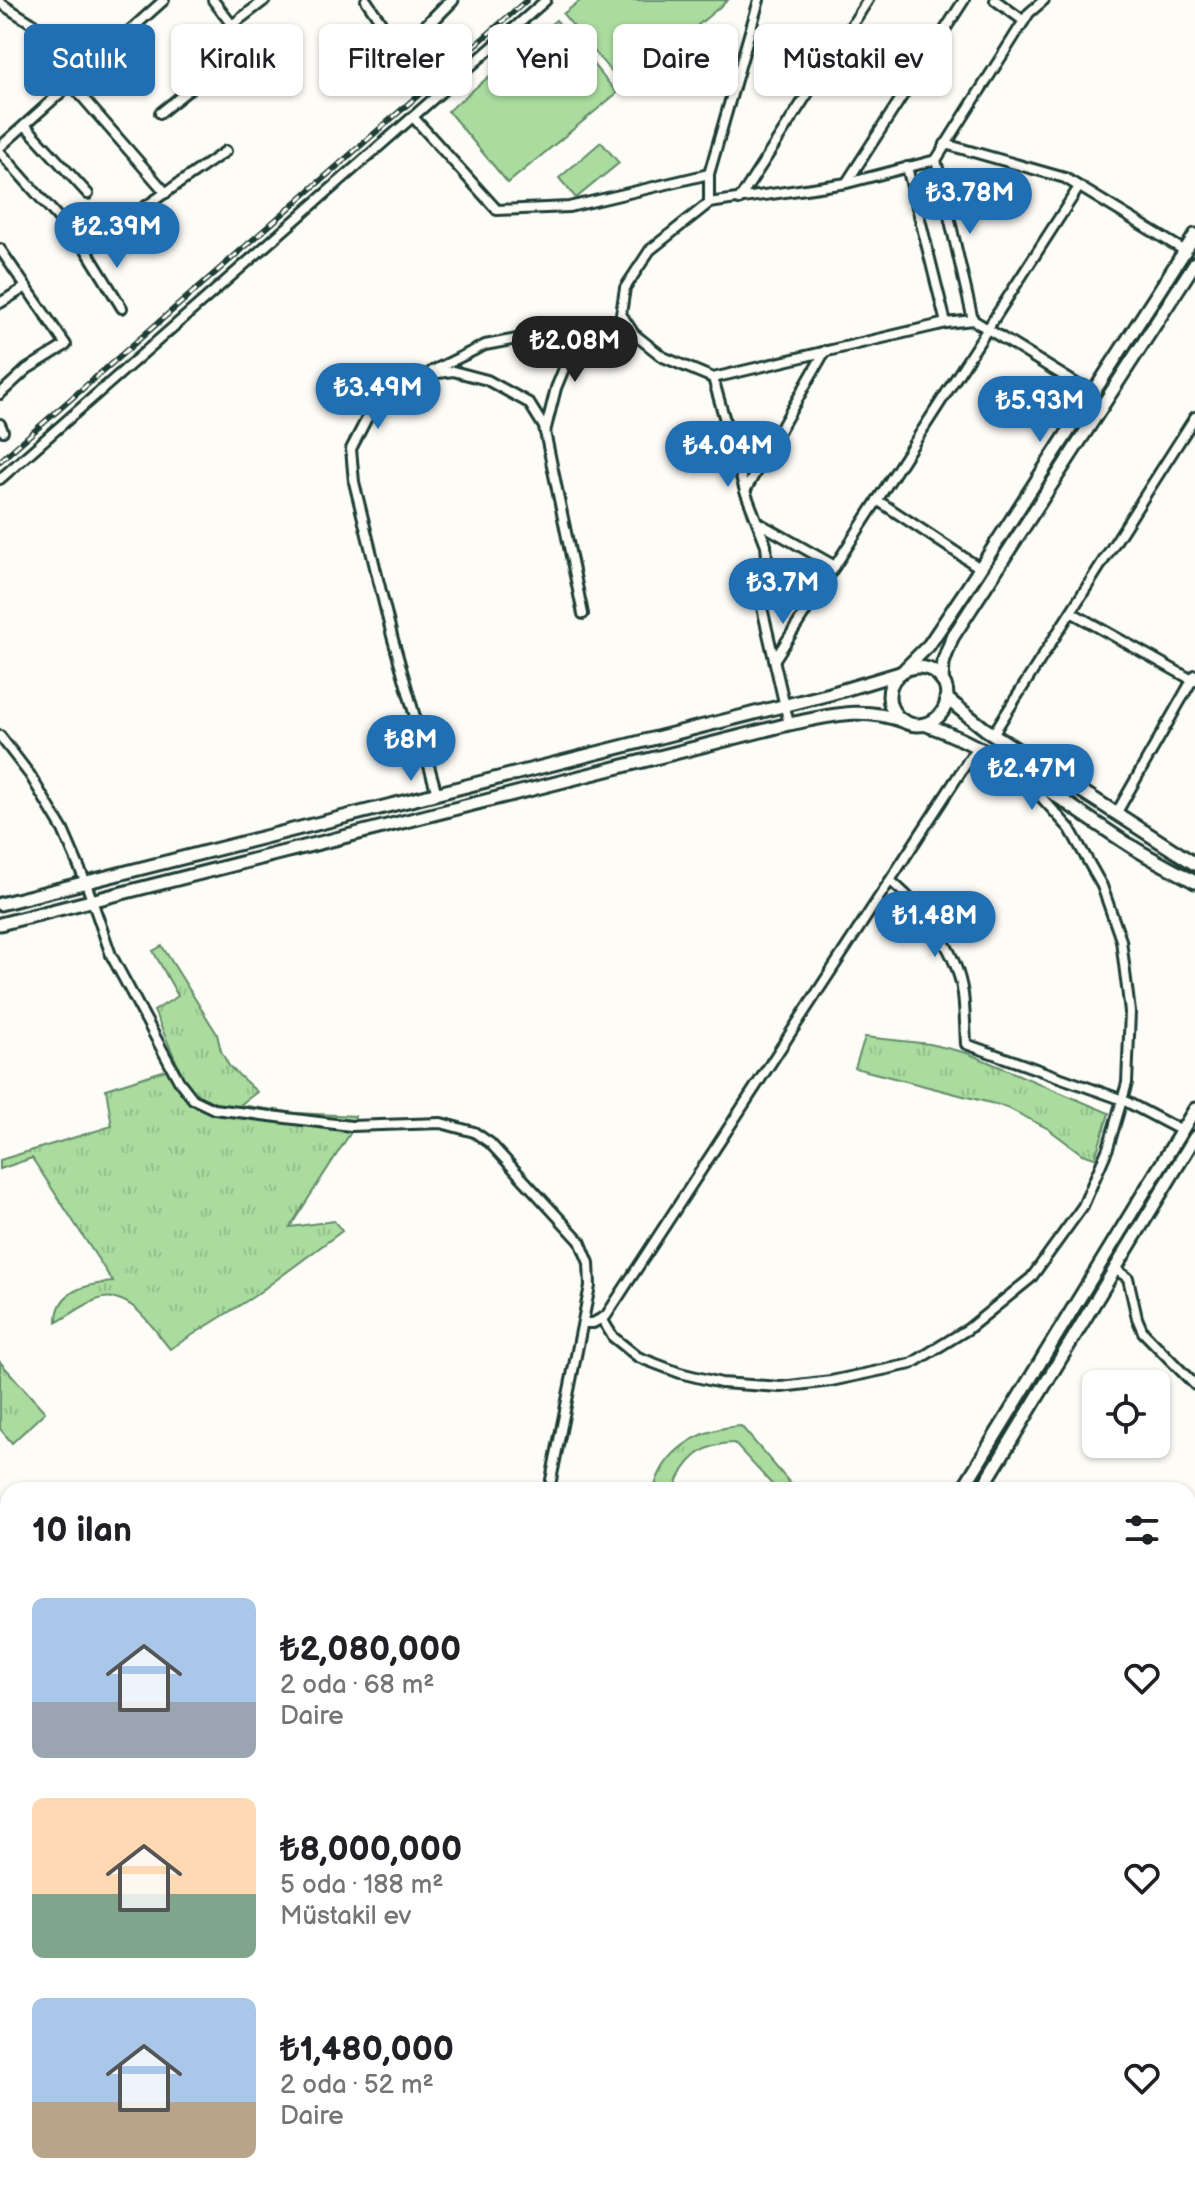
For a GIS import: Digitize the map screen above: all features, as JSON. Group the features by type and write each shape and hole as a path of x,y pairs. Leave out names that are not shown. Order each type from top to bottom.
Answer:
{"street":[{"path":"138,24 164,0"},
{"path":"213,0 231,24"},
{"path":"233,24 265,0"},
{"path":"366,0 382,24"},
{"path":"428,24 452,0"},
{"path":"0,479 546,0"},
{"path":"709,203 709,174 759,0"},
{"path":"739,200 868,0"},
{"path":"847,183 964,0"},
{"path":"995,0 1024,21"},
{"path":"973,320 936,160 1024,21 1044,0"},
{"path":"0,3 33,24"},
{"path":"58,96 0,150 85,248 122,308"},
{"path":"81,96 166,193"},
{"path":"160,113 181,96"},
{"path":"413,117 497,210 569,207 709,174"},
{"path":"25,125 88,194"},
{"path":"945,144 1065,178 1185,251"},
{"path":"85,248 226,151"},
{"path":"936,160 847,183 709,203 650,250 625,288 621,314 634,334 663,357 713,378 946,323 973,320 1093,394"},
{"path":"907,167 946,323"},
{"path":"775,659 1079,187"},
{"path":"906,722 896,715 889,699 892,681 929,645 1195,235"},
{"path":"0,249 66,345 27,369 0,394"},
{"path":"924,724 939,714 946,698 942,681 943,663 952,638 1195,263"},
{"path":"0,303 26,287"},
{"path":"437,794 399,663 358,498 351,449 367,418 393,387 485,345 624,319"},
{"path":"545,433 556,388 581,327"},
{"path":"745,491 825,351"},
{"path":"424,375 453,371 487,380 529,403 545,433 583,614"},
{"path":"713,378 745,491 766,545 769,562 760,599 789,724"},
{"path":"993,734 1192,428 1195,417"},
{"path":"877,500 980,568"},
{"path":"758,523 835,566"},
{"path":"1071,612 1194,679 1116,814"},
{"path":"0,904 785,705 917,667 929,669 942,681"},
{"path":"946,698 993,734 1195,864"},
{"path":"0,924 789,724 859,712 883,713 906,722 924,724 977,747 1133,847 1195,882"},
{"path":"0,736 30,775 52,811 86,883 111,955 179,1081 193,1099 214,1109 351,1126 441,1123 474,1132 490,1143 580,1241 587,1255 591,1278 551,1482"},
{"path":"583,1323 602,1319 684,1199 977,747"},
{"path":"602,1319 613,1337 638,1357 680,1373 721,1383 781,1387 831,1381 911,1364 968,1329 1031,1278 1083,1206 1108,1148 1123,1100 1131,1031 1124,957 1116,923 1102,886 1070,829 1018,771"},
{"path":"1070,829 1070,820 1078,811"},
{"path":"891,881 925,913 950,952 963,993 966,1044 1123,1100 1182,1131"},
{"path":"967,1482 1195,1109"},
{"path":"986,1482 1195,1137"},
{"path":"1114,1268 1128,1278 1137,1318 1147,1338 1195,1385"}],"green space":[{"path":"581,0 728,0 699,24 613,24 613,74 597,55 597,24 571,24 563,14"},
{"path":"597,69 613,88 613,96 508,183 448,111 466,96 472,96 472,91 488,77 488,96 597,96"},
{"path":"601,142 619,163 576,198 559,178"},
{"path":"162,946 217,1034 229,1066 257,1092 240,1105 296,1113 355,1116 351,1132 290,1227 334,1221 342,1231 253,1297 170,1349 139,1312 119,1299 96,1300 57,1322 62,1303 75,1291 113,1282 32,1158 0,1169 0,1160 112,1126 106,1089 169,1069 180,1070 154,1011 178,996 153,951"},
{"path":"865,1037 930,1044 967,1053 1109,1113 1095,1158 1082,1154 1047,1128 1006,1107 855,1068"},
{"path":"0,1362 45,1412 12,1443 0,1429"},
{"path":"741,1426 789,1482 770,1482 734,1443 704,1450 689,1462 677,1482 657,1482 666,1463 686,1443 726,1428"}],"railway":[{"path":"0,461 527,0"}]}
